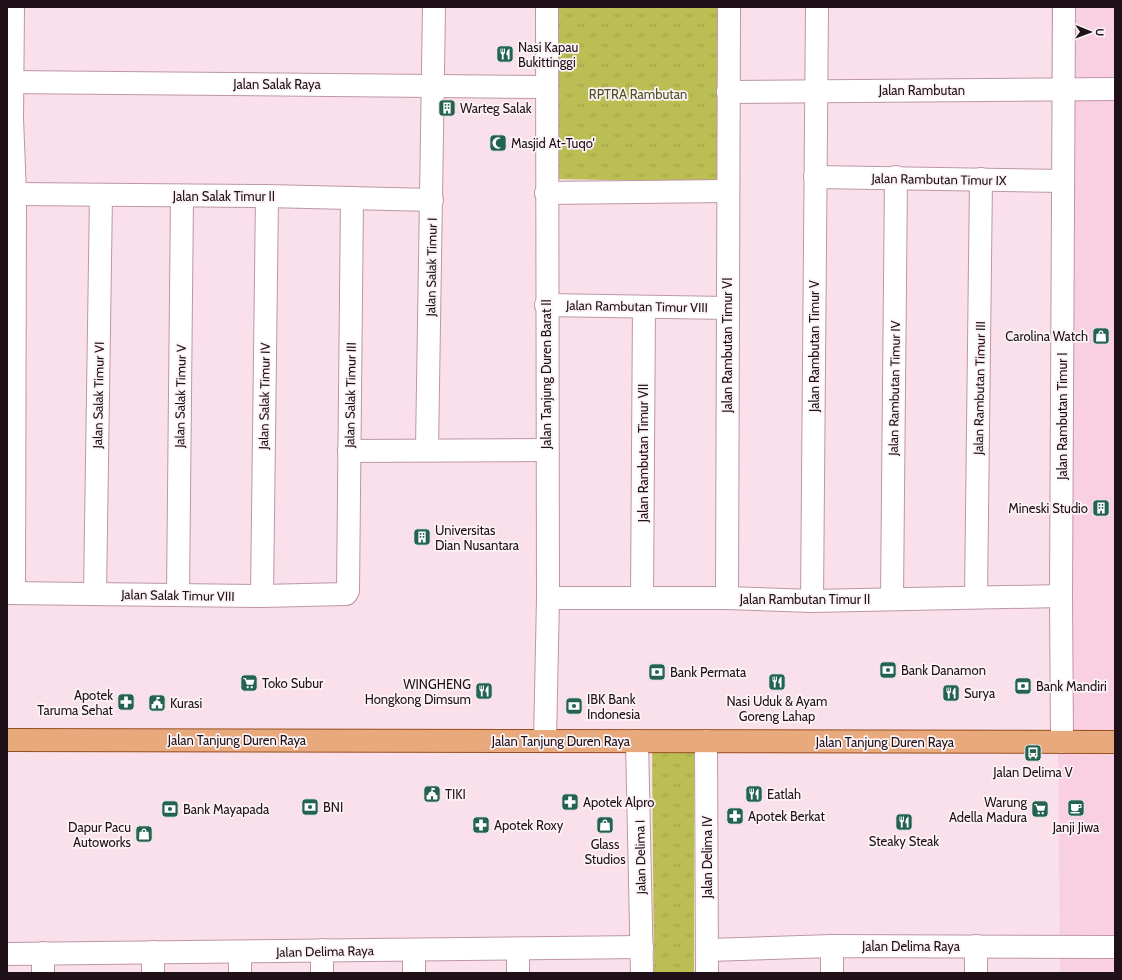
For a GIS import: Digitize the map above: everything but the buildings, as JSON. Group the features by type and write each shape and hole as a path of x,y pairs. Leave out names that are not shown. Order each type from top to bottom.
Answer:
{"main road":[{"name":"Jalan Tanjung Duren Raya","path":"7,740 1115,742"}],"street":[{"path":"10,593 15,194 10,82 13,7"},
{"name":"Jalan Salak Timur I","path":"427,449 434,7"},
{"name":"Jalan Tanjung Duren Barat II","path":"545,741 548,598 546,450 547,7"},
{"name":"Jalan Rambutan Timur VI","path":"727,598 729,7"},
{"name":"Jalan Rambutan Timur V","path":"812,601 817,7"},
{"name":"Jalan Rambutan Timur I","path":"1062,742 1061,596 1064,7"},
{"name":"Jalan Salak Raya","path":"10,82 547,86"},
{"name":"Jalan Rambutan","path":"728,92 1115,89"},
{"name":"Jalan Rambutan Timur IX","path":"815,177 1063,181"},
{"name":"Jalan Rambutan Timur IV","path":"892,598 896,178"},
{"name":"Jalan Rambutan Timur III","path":"976,597 981,179"},
{"path":"546,192 728,191"},
{"name":"Jalan Salak Timur II","path":"15,194 101,196 267,196 432,200"},
{"name":"Jalan Salak Timur VI","path":"95,594 101,196"},
{"name":"Jalan Salak Timur V","path":"178,595 182,196"},
{"name":"Jalan Salak Timur IV","path":"262,596 267,196"},
{"name":"Jalan Salak Timur III","path":"348,591 352,198"},
{"name":"Jalan Rambutan Timur VIII","path":"546,305 727,308"},
{"name":"Jalan Rambutan Timur VII","path":"642,598 644,307"},
{"path":"349,451 427,449 546,450"},
{"name":"Jalan Salak Timur VIII","path":"10,593 262,596 342,595 348,591"},
{"name":"Jalan Rambutan Timur II","path":"548,598 727,598 812,601 892,598 1061,596"},
{"name":"Jalan Delima I","path":"637,741 642,973"},
{"name":"Jalan Delima IV","path":"706,741 707,973"},
{"path":"832,946 832,973"},
{"name":"Jalan Delima Raya","path":"708,950 832,946 1115,947"},
{"path":"976,946 976,973"},
{"name":"Jalan Delima Raya","path":"7,954 43,963 153,963 240,952 642,947"},
{"path":"518,949 518,973"},
{"path":"322,950 322,973"},
{"path":"414,950 414,973"},
{"path":"240,952 240,973"}],"shaded area":[{"path":"1051,7 1115,7 1115,973 1060,973"}],"green space":[{"name":"RPTRA Rambutan","path":"557,7 722,7 719,182 554,179"},
{"path":"694,748 694,973 654,973 652,749"}],"place":[{"name":"Nasi Kapau Bukittinggi","path":"505,54"},
{"name":"Warteg Salak","path":"447,108"},
{"name":"Masjid At-Tuqo'","path":"498,143"},
{"name":"Carolina Watch","path":"1101,336"},
{"name":"Mineski Studio","path":"1101,508"},
{"name":"Universitas Dian Nusantara","path":"422,537"},
{"name":"Bank Danamon","path":"888,670"},
{"name":"Bank Permata","path":"657,672"},
{"name":"Nasi Uduk & Ayam Goreng Lahap","path":"777,682"},
{"name":"Toko Subur","path":"249,683"},
{"name":"Bank Mandiri","path":"1023,686"},
{"name":"WINGHENG Hongkong Dimsum","path":"484,691"},
{"name":"Surya","path":"951,693"},
{"name":"Apotek Taruma Sehat","path":"126,702"},
{"name":"Kurasi","path":"157,703"},
{"name":"IBK Bank Indonesia","path":"574,706"},
{"name":"Jalan Delima V","path":"1033,753"},
{"name":"TIKI","path":"432,794"},
{"name":"Eatlah","path":"754,794"},
{"name":"Apotek Alpro","path":"570,802"},
{"name":"BNI","path":"310,807"},
{"name":"Janji Jiwa","path":"1076,808"},
{"name":"Bank Mayapada","path":"170,809"},
{"name":"Warung Adella Madura","path":"1040,809"},
{"name":"Apotek Berkat","path":"735,816"},
{"name":"Steaky Steak","path":"904,822"},
{"name":"Apotek Roxy","path":"481,825"},
{"name":"Glass Studios","path":"605,825"},
{"name":"Dapur Pacu Autoworks","path":"144,834"}]}
